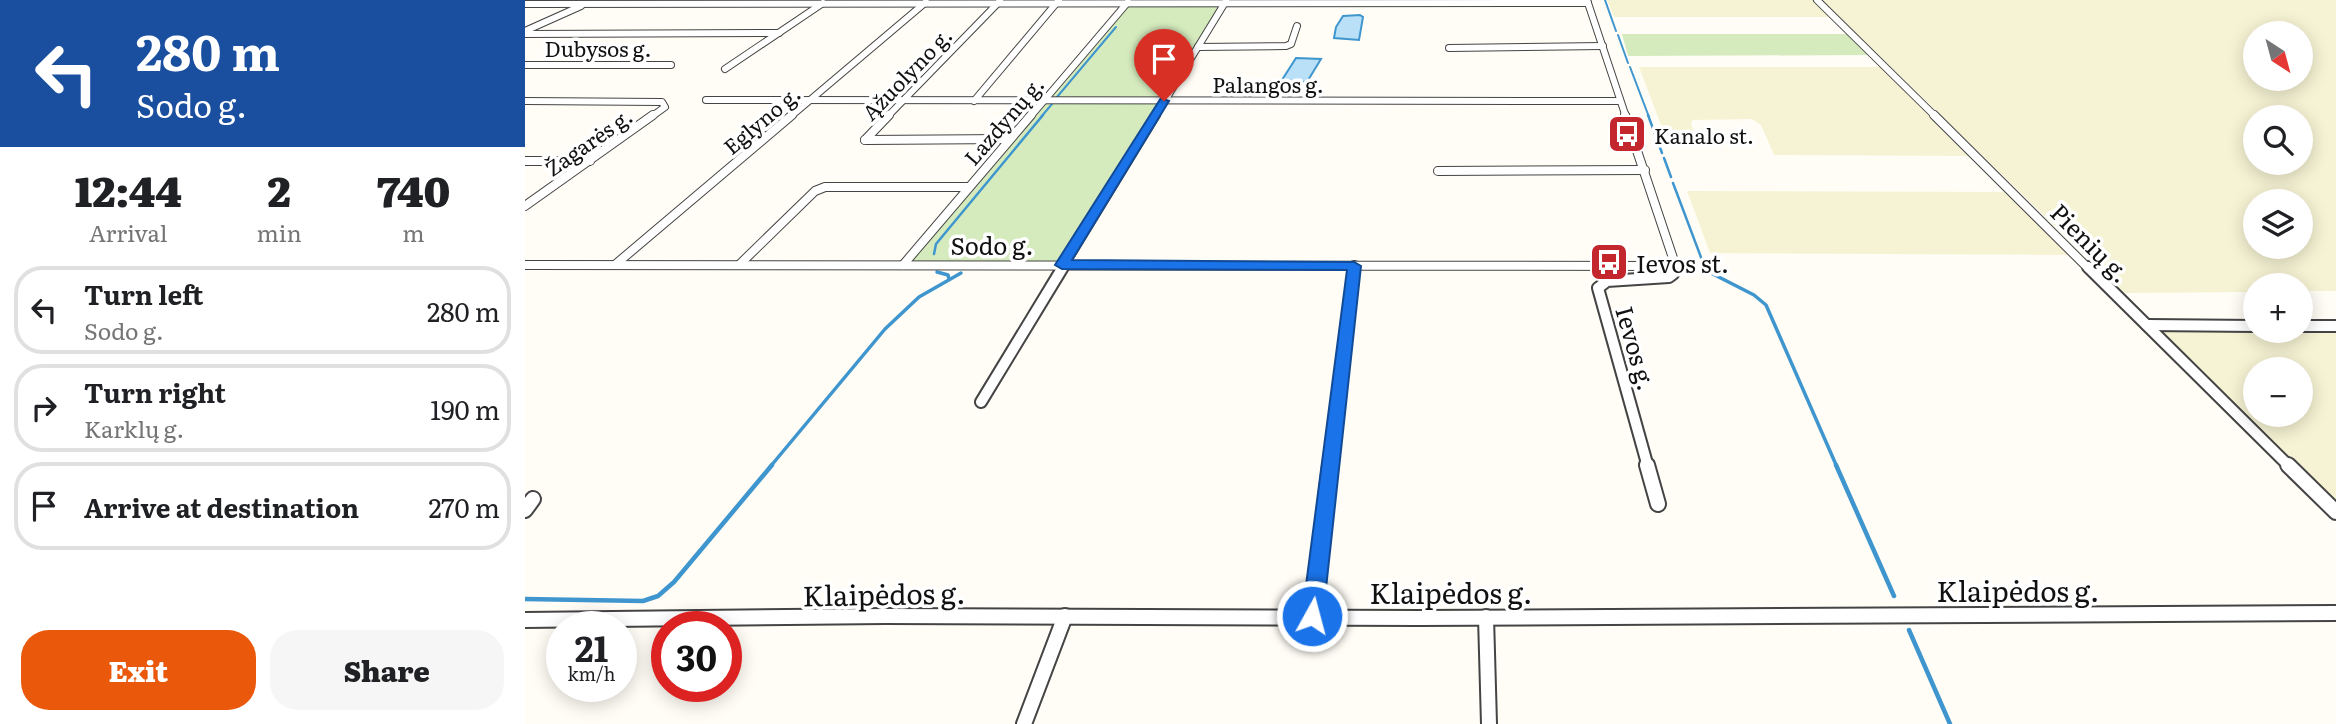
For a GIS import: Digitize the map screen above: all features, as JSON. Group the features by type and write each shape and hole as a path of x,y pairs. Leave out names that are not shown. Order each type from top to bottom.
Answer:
{"street":[{"name":"Pienių g.","path":"1817,0 2336,512"},
{"name":"Ąžuolyno g.","path":"1000,1 865,140 1008,139"},
{"path":"974,101 1057,1"},
{"path":"525,4 1587,1 1673,258 1669,266"},
{"name":"Eglyno g.","path":"616,264 926,2"},
{"name":"Lazdynų g.","path":"903,265 1008,139 1129,2"},
{"path":"981,402 1062,265 1225,2"},
{"path":"725,69 823,3"},
{"path":"525,32 583,5"},
{"path":"1198,47 1286,46 1291,44 1297,26"},
{"path":"525,32 779,33"},
{"path":"1449,48 1603,46"},
{"name":"Dubysos g.","path":"525,65 671,65"},
{"name":"Palangos g.","path":"706,100 1620,101"},
{"name":"Žagarės g.","path":"525,101 662,102 664,107 661,112 525,205"},
{"path":"525,161 590,161"},
{"path":"1438,171 1645,170"},
{"path":"740,264 815,191 825,187 968,187"},
{"name":"Sodo g.","path":"525,265 1669,266"},
{"path":"1312,616 1354,266"},
{"name":"Ievos g.","path":"1658,504 1598,288 1607,281 1669,277 1673,274 1669,266"},
{"path":"2147,325 2243,326"},
{"path":"2313,326 2336,326"},
{"name":"Klaipėdos g.","path":"525,620 2336,613"},
{"path":"1024,724 1065,616"},
{"path":"1486,617 1489,724"}],"shaded area":[{"path":"1607,0 1813,0 1831,17 1614,17"},
{"path":"1822,0 2336,0 2336,291 2313,291 2313,273 2243,273 2243,292 2124,293"},
{"path":"1639,67 1883,67 1973,156 1774,155 1761,125 1752,119 1693,120 1691,123 1695,135 1692,138 1666,138"},
{"path":"1687,191 2009,192 2068,255 1710,253"},
{"path":"2156,329 2243,329 2243,343 2313,343 2313,329 2336,329 2336,504 2257,427 2313,427 2313,357 2243,357 2243,414"}],"green space":[{"path":"1130,0 1226,0 1062,265 903,265"},
{"path":"1622,34 1847,34 1871,55 1628,56"}],"water":[{"path":"1343,16 1363,17 1359,40 1334,38 1336,27"},
{"path":"1296,58 1321,59 1307,82 1282,80"}],"waterway":[{"path":"1605,0 1616,31"},
{"path":"1057,97 1116,27"},
{"path":"1618,35 1628,63"},
{"path":"1630,67 1649,117"},
{"path":"1041,117 1052,104"},
{"path":"934,254 936,244 1043,115"},
{"path":"1648,115 1662,153"},
{"path":"1664,158 1671,177"},
{"path":"1673,183 1702,260"},
{"path":"1707,271 1754,295 1766,305 1837,467"},
{"path":"937,272 948,275 949,279"},
{"path":"770,467 885,329 919,297 961,273"},
{"path":"525,599 643,601 658,596 674,582 772,465"},
{"path":"1836,465 1894,596"},
{"path":"1909,630 1950,724"}],"place":[{"name":"Kanalo st.","path":"1627,134"},
{"name":"Ievos st.","path":"1609,262"}],"route":[{"path":"1164,101 1062,265 1354,266 1312,616"}]}
